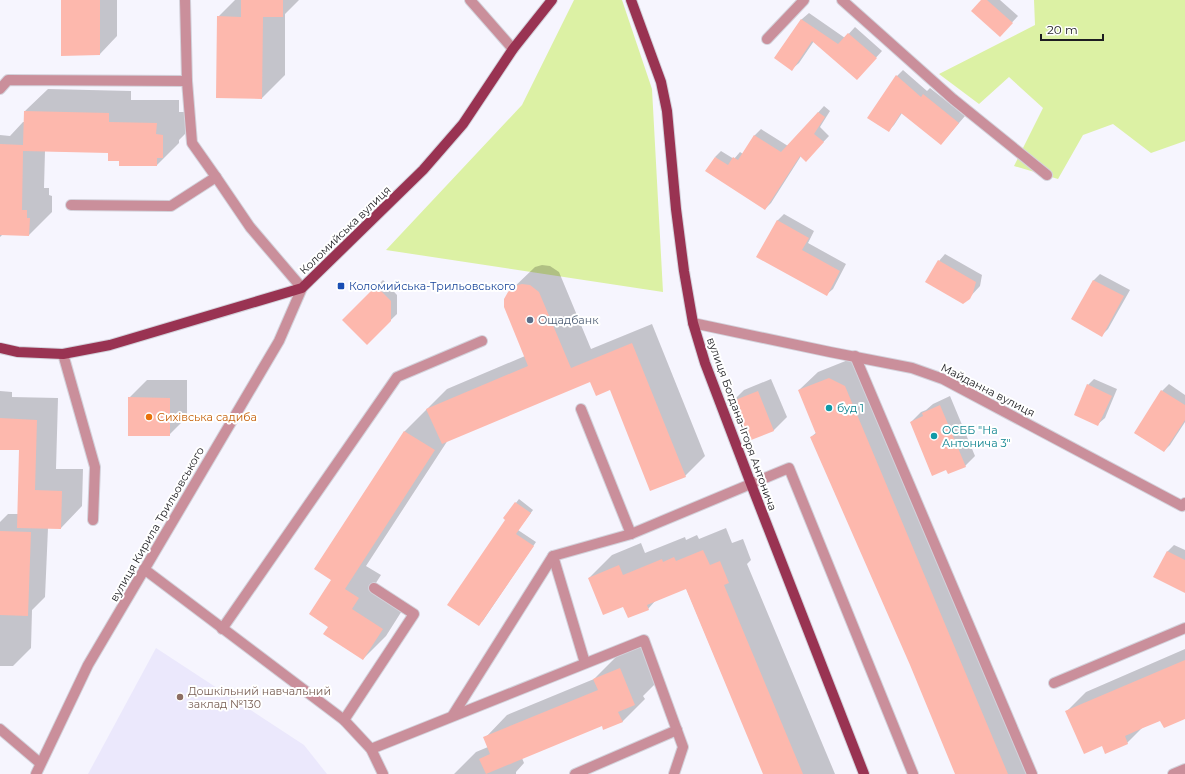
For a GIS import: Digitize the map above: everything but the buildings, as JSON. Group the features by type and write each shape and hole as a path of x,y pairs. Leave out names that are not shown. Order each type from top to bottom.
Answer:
{"main road":[{"name":"Коломийська вулиця","path":"0,348 18,352 63,354 110,345 302,288 424,170 463,124 513,49 552,0"},
{"name":"вулиця Богдана-Ігоря Антонича","path":"631,0 661,82 667,111 676,209 684,272 693,323 705,363 864,774"}],"street":[{"path":"185,0 187,81 192,143 250,227 302,288"},
{"path":"470,0 513,49"},
{"path":"767,39 804,0"},
{"path":"842,0 958,104 1047,175"},
{"path":"0,89 8,80 187,81"},
{"path":"71,205 171,206 216,177"},
{"name":"вулиця Кирила Трильовського","path":"36,774 88,665 278,341 302,288"},
{"name":"Майданна вулиця","path":"693,323 912,368 943,379 1184,506"},
{"path":"222,628 397,377 482,341"},
{"path":"63,354 95,467 93,520"},
{"path":"855,356 1032,774"},
{"path":"581,409 631,534"},
{"path":"452,715 553,556 631,534 789,468 913,774"},
{"path":"553,556 585,663"},
{"path":"144,569 344,720 371,749 383,774"},
{"path":"344,720 414,614 374,588"},
{"path":"1054,683 1185,628"},
{"path":"371,749 452,715 644,640 683,747 674,774"},
{"path":"0,729 40,763"},
{"path":"575,774 677,730"},
{"path":"1173,774 1185,769"}],"shaded area":[{"name":"Дошкільний навчальний заклад №130","path":"156,648 304,745 327,774 88,774"}],"green space":[{"path":"574,0 622,0 652,89 663,292 386,250 522,105"},
{"path":"1034,0 1185,0 1185,141 1151,153 1113,124 1083,135 1058,179 1014,166 1043,108 1009,77 979,104 939,74 1035,25"}],"place":[{"name":"Коломийська-Трильовського","path":"341,286"},
{"name":"Ощадбанк","path":"530,320"},
{"name":"буд 1","path":"829,408"},
{"name":"Сихівська садиба","path":"149,417"},
{"name":"ОСББ \"На Антонича 3\"","path":"934,436"},
{"name":"Дошкільний навчальний заклад №130","path":"180,697"}]}
